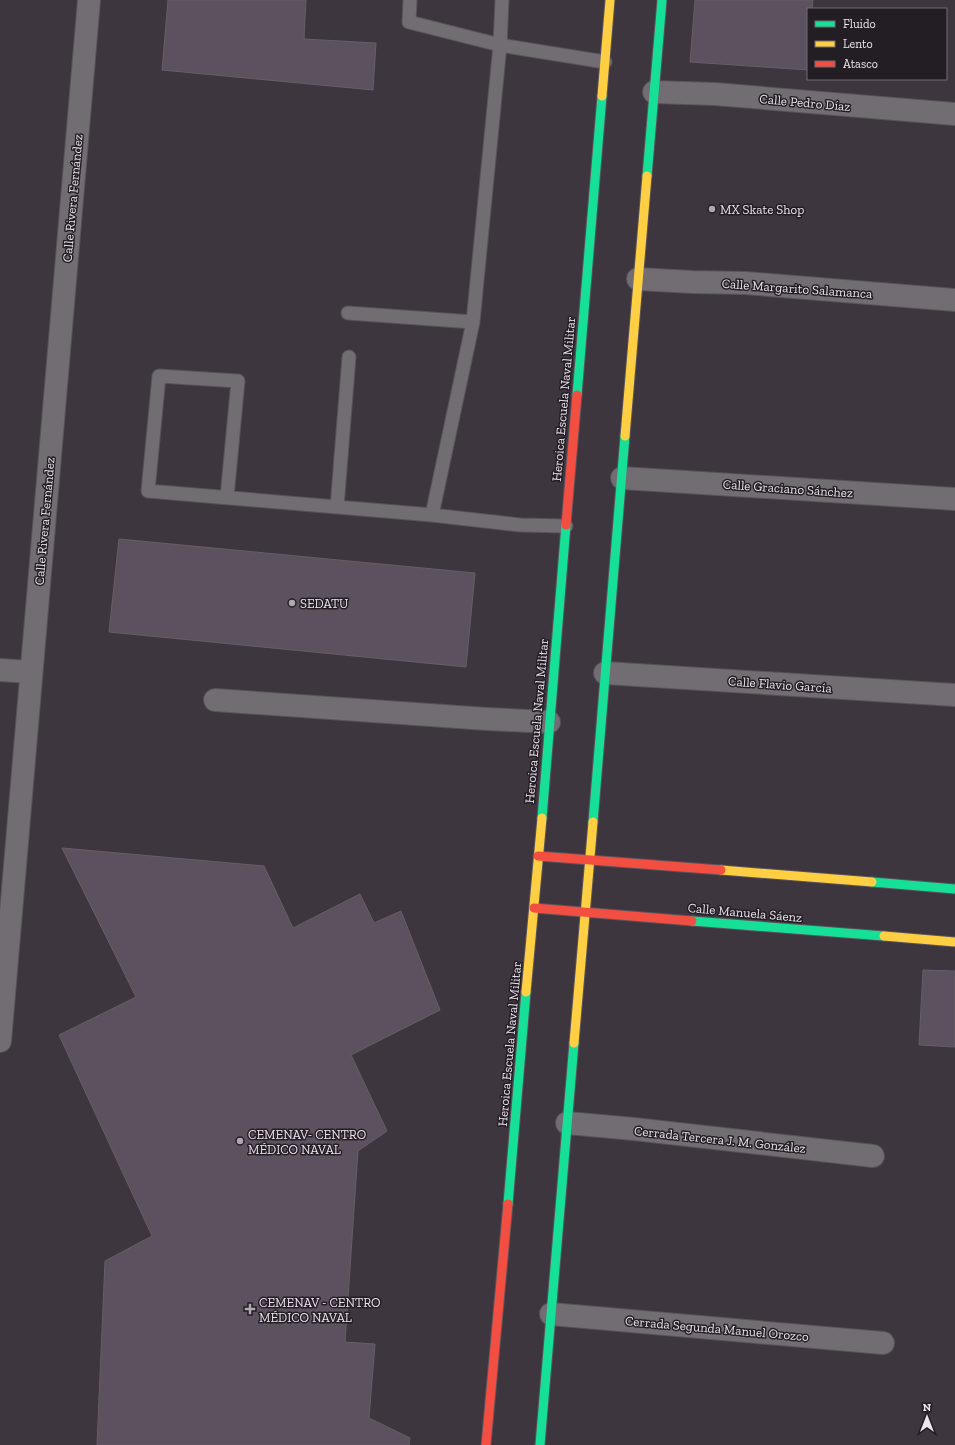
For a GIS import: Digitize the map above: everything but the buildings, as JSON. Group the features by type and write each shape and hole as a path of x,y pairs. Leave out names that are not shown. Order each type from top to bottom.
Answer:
{"main road":[{"name":"Heroica Escuela Naval Militar","path":"486,1445 534,908 609,0"},
{"path":"540,1445 662,0"},
{"path":"538,856 955,889"},
{"name":"Calle Manuela Sáenz","path":"534,908 955,942"}],"street":[{"name":"Calle Rivera Fernández","path":"0,1041 89,0"},
{"name":"Calle Pedro Díaz","path":"654,92 715,94 955,114"},
{"name":"Calle Margarito Salamanca","path":"638,279 692,282 745,282 955,300"},
{"name":"Calle Graciano Sánchez","path":"622,478 955,499"},
{"path":"0,670 32,672"},
{"name":"Calle Flavio García","path":"605,673 955,695"},
{"path":"215,700 549,722"},
{"name":"Cerrada Tercera J. M. González","path":"567,1123 634,1129 873,1156"},
{"name":"Cerrada Segunda Manuel Orozco","path":"551,1314 883,1343"}],"lane":[{"path":"410,0 409,22 500,44 605,62"},
{"path":"432,515 473,322 500,44 502,0"},
{"path":"348,313 473,322"},
{"path":"337,507 350,357"},
{"path":"227,497 238,381 159,376 148,490 337,507 432,515 520,525 566,526"}],"traffic: fast":[{"path":"647,176 662,0"},
{"path":"577,395 602,96"},
{"path":"593,822 625,436"},
{"path":"542,818 566,525"},
{"path":"872,882 955,889"},
{"path":"692,921 884,936"},
{"path":"508,1204 526,992"},
{"path":"540,1445 574,1043"}],"traffic: slow":[{"path":"602,96 610,0"},
{"path":"625,436 647,176"},
{"path":"526,992 542,818"},
{"path":"574,1043 593,822"},
{"path":"721,870 872,882"},
{"path":"884,936 955,942"}],"traffic: jam":[{"path":"566,525 577,395"},
{"path":"538,856 721,870"},
{"path":"534,908 692,921"},
{"path":"486,1445 508,1204"}],"place":[{"name":"MX Skate Shop","path":"712,209"},
{"name":"SEDATU","path":"292,603"},
{"name":"CEMENAV- CENTRO MÉDICO NAVAL","path":"240,1141"},
{"name":"CEMENAV - CENTRO MÉDICO NAVAL","path":"250,1309"}]}
